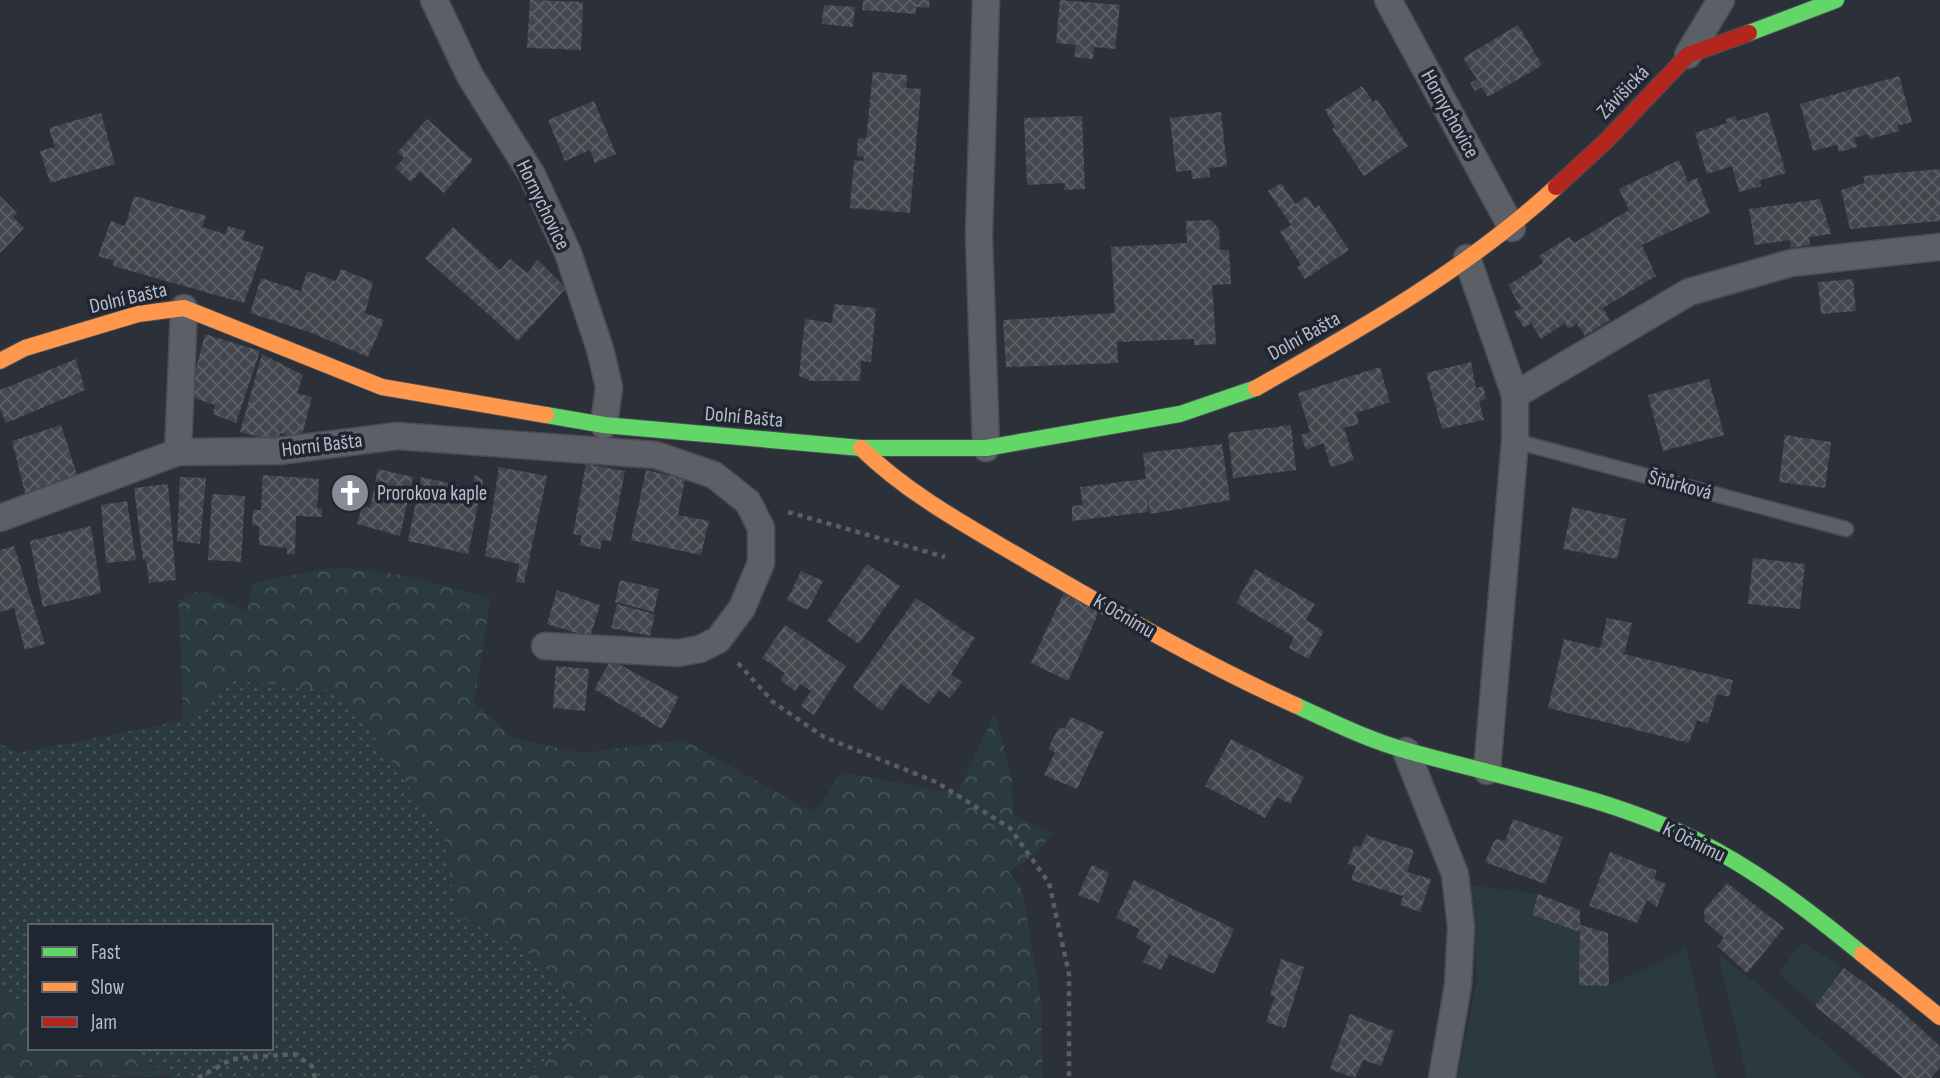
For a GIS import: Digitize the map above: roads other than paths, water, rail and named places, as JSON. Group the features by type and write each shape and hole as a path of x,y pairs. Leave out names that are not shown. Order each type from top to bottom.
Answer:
{"street":[{"name":"Hornychovice","path":"434,0 470,76 532,175 568,253 600,349 608,387 604,425"},
{"path":"986,0 979,236 986,448"},
{"name":"Hornychovice","path":"1388,0 1512,228"},
{"path":"1688,55 1721,0"},
{"name":"Závišická","path":"1468,258 1512,228 1605,142 1688,55 1836,0"},
{"path":"1515,395 1689,292 1791,263 1940,247"},
{"name":"Dolní Bašta","path":"0,361 12,343 138,314 184,308 382,387 604,425 657,442 861,448 986,448 1180,414 1246,393 1365,327 1468,258"},
{"path":"1468,258 1515,395 1515,441 1487,771"},
{"path":"178,452 184,308"},
{"name":"Horní Bašta","path":"0,518 178,452 279,451 397,436 657,442"},
{"path":"545,646 678,653 700,649 718,640 742,608 761,563 761,528 755,513 739,492 657,442"},
{"name":"K Očnímu","path":"861,448 893,479 1142,628 1290,703 1368,738 1406,751 1487,771 1629,813 1697,840 1803,906 1940,1017"},
{"path":"1406,751 1455,874 1461,927 1458,985 1442,1078"}],"lane":[{"name":"Šňůrková","path":"1515,441 1846,528"}],"place":[{"name":"Prorokova kaple","path":"350,493"}]}
